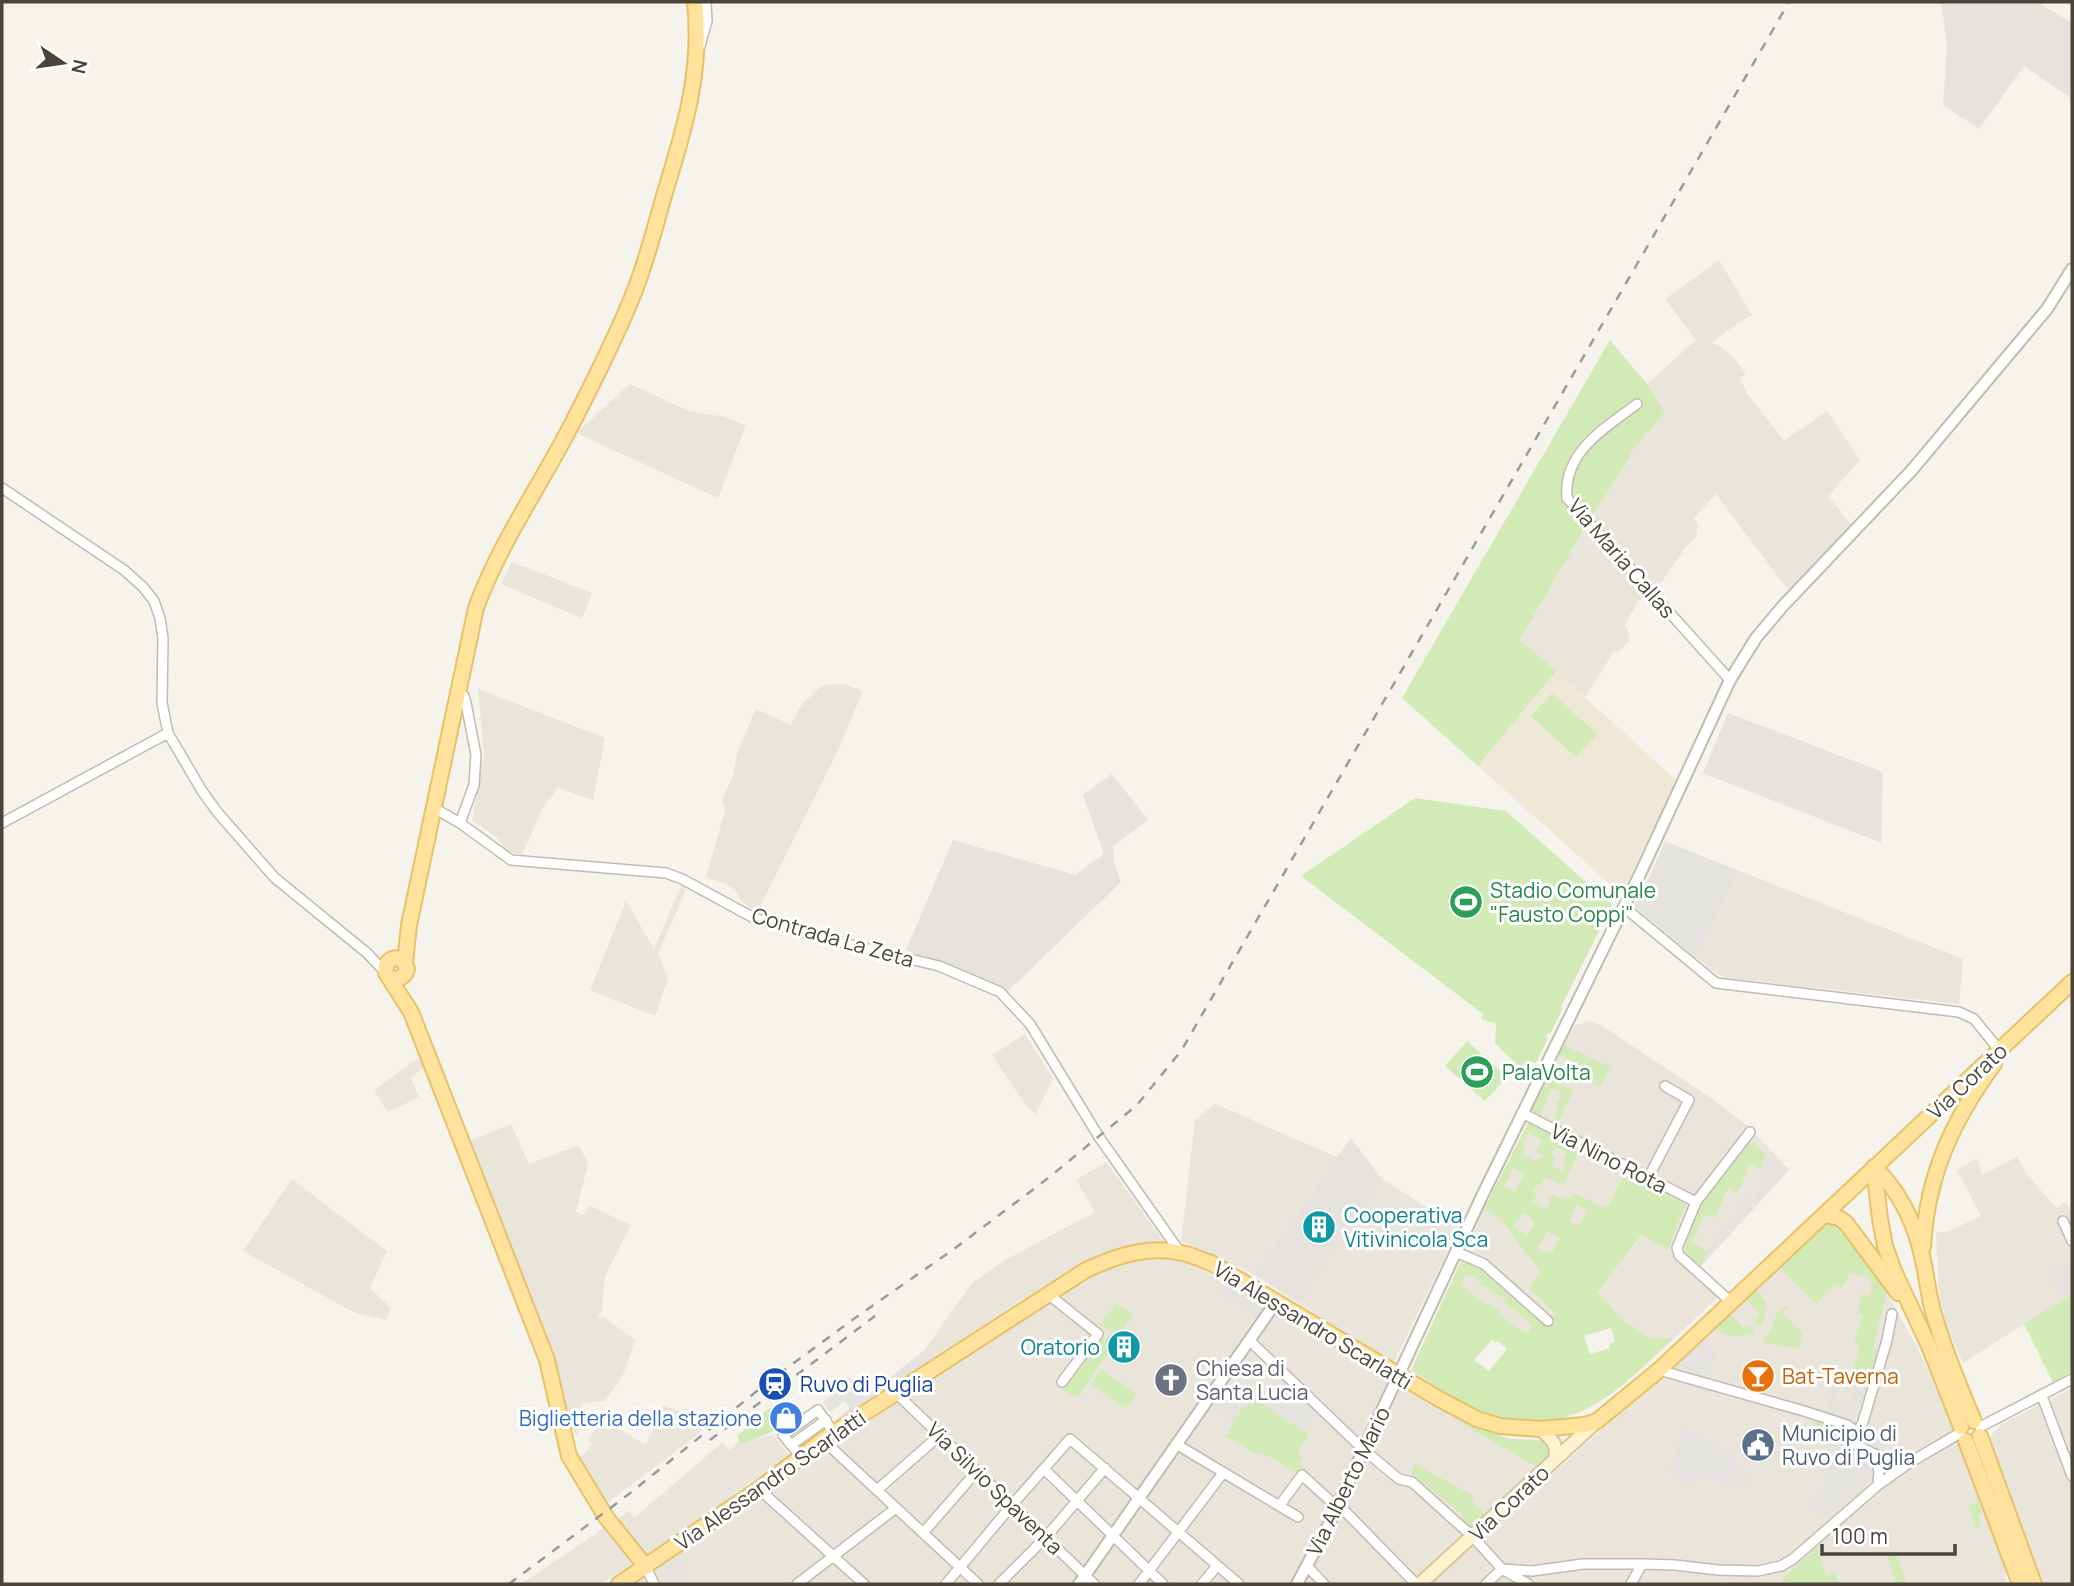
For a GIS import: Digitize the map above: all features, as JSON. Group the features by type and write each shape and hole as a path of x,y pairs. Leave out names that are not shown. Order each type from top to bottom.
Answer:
{"main road":[{"path":"646,1567 606,1517 569,1456 547,1360 411,1012 396,967 409,925 476,608 486,579 573,421 639,280 695,84 698,50 695,2"},
{"name":"Via Corato","path":"1874,1167 2072,982"},
{"path":"1922,1256 1924,1223 1948,1138 1973,1093 2015,1036"},
{"path":"1874,1167 1892,1185 1903,1204 1922,1256 1937,1326 2020,1584"},
{"path":"1874,1167 1885,1246 1970,1431 2034,1584"},
{"name":"Via Alessandro Scarlatti","path":"619,1584 759,1489 829,1436 1086,1270 1118,1256 1147,1250 1180,1252 1213,1264 1399,1377 1477,1419 1500,1426 1540,1429 1584,1425 1597,1421 1659,1370 1874,1167"},
{"path":"1824,1215 1846,1223 1916,1318"},
{"name":"Via Corato","path":"1418,1584 1473,1537 1597,1421"},
{"path":"1540,1429 1556,1446 1555,1460"}],"street":[{"path":"698,50 707,21 706,2"},
{"name":"Via Alberto Mario","path":"1297,1584 1338,1506 1456,1252 1686,778 1730,680 1756,638 1912,470 2047,309 2072,269"},
{"name":"Via Maria Callas","path":"1637,404 1586,443 1569,474 1567,499 1730,680"},
{"path":"2,488 124,570 143,587 154,601 160,618 163,638 162,703 168,733 185,764 218,813 275,878 366,953 396,967"},
{"path":"458,692 464,696 466,703 476,755 474,785 460,823"},
{"path":"2,823 168,733"},
{"name":"Contrada La Zeta","path":"434,808 460,823 511,860 666,873 754,918 815,936 939,966 1000,992 1030,1024 1099,1137 1180,1252"},
{"path":"1624,907 1716,983 1959,1012 1974,1019 2000,1051"},
{"path":"1648,1178 1689,1100 1665,1086"},
{"name":"Via Nino Rota","path":"1522,1113 1696,1202"},
{"path":"1731,1302 1679,1255 1677,1248 1696,1202 1751,1132"},
{"path":"2063,1221 2072,1241"},
{"path":"1456,1252 1484,1264 1548,1321"},
{"path":"1048,1294 1098,1334 1062,1382"},
{"path":"1082,1580 1276,1302"},
{"path":"1856,1431 1867,1410 1892,1314"},
{"path":"1250,1340 1364,1450 1399,1479 1412,1482 1473,1537 1503,1569 1526,1584"},
{"path":"1659,1370 1804,1411 1847,1425 1856,1431"},
{"path":"1486,1584 1503,1569 1532,1571 1583,1564 1642,1564 1745,1570 1781,1566 1909,1462 2072,1379"},
{"name":"Via Silvio Spaventa","path":"896,1393 1045,1537 1082,1580 1094,1584"},
{"path":"2042,1396 2072,1476"},
{"path":"801,1457 783,1435 818,1410 826,1420 829,1436 877,1490 978,1584"},
{"path":"1856,1431 1848,1432 1847,1441 1874,1454 1909,1462"},
{"path":"877,1490 940,1435"},
{"path":"946,1584 1070,1439 1239,1584"},
{"path":"1176,1444 1298,1517"},
{"path":"1874,1454 1879,1471 1878,1485"},
{"path":"999,1584 1045,1537 1105,1468"},
{"path":"1044,1469 1163,1584"},
{"path":"923,1533 977,1471"},
{"path":"1139,1584 1223,1473"},
{"path":"1280,1505 1302,1475 1418,1584"},
{"path":"759,1489 862,1584"},
{"path":"798,1584 896,1508"},
{"path":"1631,1584 1642,1564"},
{"path":"1202,1584 1217,1566"},
{"path":"1307,1566 1324,1584"},
{"path":"646,1567 654,1584"}],"shaded area":[{"path":"1941,2 2037,2 2072,23 2072,99 2024,66 1979,129 1943,105 1947,45"},
{"path":"1719,260 1752,315 1711,343 1720,346 1735,359 1746,374 1740,378 1746,392 1784,441 1827,411 1860,460 1828,496 1852,526 1788,590 1716,494 1694,518 1698,524 1696,537 1685,548 1658,587 1658,593 1638,601 1625,625 1629,641 1620,651 1613,653 1585,697 1520,640 1630,456 1628,454 1664,413 1647,384 1696,340 1665,299"},
{"path":"630,384 689,411 724,417 746,425 718,498 576,433"},
{"path":"512,562 592,593 582,618 501,584"},
{"path":"1556,671 1677,781 1621,894 1478,766"},
{"path":"844,684 863,691 839,748 757,913 740,900 736,890 706,877 725,811 722,800 732,778 738,751 756,709 791,725 802,704 823,685"},
{"path":"478,689 605,738 593,800 558,788 544,805 522,855 508,852 496,837 472,820 484,756"},
{"path":"1728,713 1883,772 1881,843 1703,773"},
{"path":"1112,774 1148,820 1113,846 1114,863 1121,882 1005,994 906,950 953,840 1075,875 1104,854 1083,795"},
{"path":"1665,841 1740,871 1695,957 1634,906"},
{"path":"1740,871 1963,959 1959,1004 1727,978 1718,974 1695,957"},
{"path":"681,886 686,889 658,954 668,978 655,1016 590,990 626,901 654,949"},
{"path":"1588,1021 1601,1025 1714,1100 1749,1127 1789,1170 1701,1266 1726,1290 1674,1338 1651,1338 1623,1320 1598,1292 1643,1235 1668,1250 1686,1206 1591,1239 1528,1287 1555,1314 1530,1346 1451,1284 1484,1209 1574,1026"},
{"path":"1025,1034 1053,1078 1036,1114 1027,1107 992,1055"},
{"path":"420,1057 424,1067 411,1078 419,1097 388,1112 374,1090"},
{"path":"1215,1104 1337,1157 1253,1274 1181,1241 1195,1120"},
{"path":"511,1124 529,1164 579,1145 588,1164 576,1212 583,1215 590,1206 631,1225 605,1276 602,1311 598,1317 605,1318 635,1340 623,1375 605,1401 581,1404 580,1429 576,1436 552,1352 469,1141"},
{"name":"Cooperativa Vitivinicola Sca","path":"1351,1138 1382,1179 1300,1304 1253,1274"},
{"path":"1766,1155 1781,1169 1785,1165 1789,1170 1701,1266 1722,1222 1731,1226 1744,1197 1754,1201 1766,1172 1760,1169"},
{"path":"2017,1157 2028,1176 2057,1208 2064,1202 2072,1211 2072,1294 1963,1363 1946,1325 1939,1297 1936,1233 1949,1231 1981,1216 1957,1170 1977,1158 1982,1175"},
{"path":"1106,1162 1167,1245 1138,1245 1102,1253 1065,1273 839,1425 835,1420 923,1352 972,1283 1007,1259 1095,1212 1076,1180"},
{"path":"292,1179 387,1251 370,1288 391,1308 386,1320 355,1313 243,1251"},
{"path":"1382,1179 1459,1228 1393,1364 1300,1304"},
{"path":"1839,1226 1887,1293 1918,1349 1961,1442 2006,1563 2005,1578 2008,1584 1431,1584 1822,1227"},
{"path":"1162,1257 1190,1263 1451,1414 1508,1439 1545,1440 1552,1456 1412,1584 636,1584 1087,1273 1128,1261"},
{"path":"2071,1258 2072,1294 2065,1298 2048,1271"},
{"path":"1225,1282 1267,1305 1258,1319 1219,1292"},
{"path":"1702,1337 1716,1354 1708,1379 1686,1374 1681,1365 1683,1356"},
{"path":"927,1348 935,1358 839,1425 836,1420 850,1408 844,1401 830,1412 823,1402 850,1378 865,1397"},
{"path":"1836,1372 1843,1374 1834,1403 1848,1408 1858,1377 1872,1381 1861,1419 1826,1411"},
{"path":"1288,1387 1318,1413 1302,1431 1272,1410"},
{"path":"2072,1388 2072,1584 2043,1584 1986,1441 2002,1424"},
{"path":"1222,1396 1241,1409 1232,1425 1212,1411"},
{"path":"663,1406 706,1419 719,1412 696,1436 606,1504 577,1461 592,1445 588,1439 601,1422 646,1445"},
{"path":"1838,1427 1842,1428 1838,1442 1853,1446 1851,1454 1870,1461 1874,1474 1873,1478 1828,1518 1808,1508 1812,1494 1820,1496 1828,1466 1820,1463 1828,1434 1835,1436"},
{"path":"1869,1427 1882,1429 1877,1450 1862,1443"},
{"path":"1684,1428 1718,1444 1735,1458 1752,1487 1697,1477 1688,1485 1669,1473"},
{"path":"773,1434 790,1457 720,1507 600,1584 521,1584 629,1511 634,1518 723,1442 729,1450 739,1441 741,1445"},
{"path":"679,1555 691,1576 679,1584 664,1584 660,1577 661,1567"}],"green space":[{"path":"1610,340 1647,384 1665,413 1629,454 1631,456 1584,529 1520,640 1556,671 1478,766 1402,698"},
{"path":"1552,693 1597,734 1576,757 1531,716"},
{"name":"Stadio Comunale \"Fausto Coppi\"","path":"1415,798 1506,811 1612,905 1550,1034 1546,1036 1548,1038 1536,1063 1533,1062 1527,1074 1495,1043 1496,1024 1481,1019 1483,1014 1301,876"},
{"name":"PalaVolta","path":"1467,1041 1507,1077 1485,1101 1445,1066"},
{"path":"1564,1045 1610,1067 1600,1087 1577,1076 1582,1066 1559,1055"},
{"path":"1548,1078 1573,1090 1557,1125 1552,1122 1562,1093 1551,1088 1540,1116 1531,1111"},
{"path":"1528,1123 1579,1150 1565,1182 1559,1184 1545,1177 1541,1185 1537,1184 1533,1191 1537,1194 1533,1202 1547,1209 1551,1201 1548,1198 1550,1194 1564,1200 1573,1193 1607,1208 1626,1173 1686,1205 1668,1250 1642,1235 1598,1292 1623,1320 1651,1338 1674,1338 1604,1399 1585,1410 1542,1421 1517,1421 1482,1413 1456,1400 1411,1370 1461,1261 1480,1269 1546,1327 1555,1314 1528,1287 1541,1273 1500,1218 1484,1209","holes":["1528,1133 1542,1140 1536,1152 1542,1155 1538,1162 1521,1154 1525,1146 1523,1144","1556,1147 1567,1152 1562,1171 1552,1165 1556,1157 1552,1155","1513,1168 1524,1174 1515,1192 1504,1187","1577,1204 1587,1210 1579,1226 1569,1221","1524,1212 1535,1224 1526,1236 1513,1226","1547,1231 1560,1238 1552,1253 1546,1250 1544,1253 1537,1249","1466,1274 1506,1299 1504,1304 1520,1313 1519,1315 1532,1325 1528,1333 1508,1323 1509,1321 1499,1315 1501,1311 1479,1299 1469,1292 1470,1290 1460,1285","1611,1328 1615,1341 1609,1344 1610,1348 1590,1354 1584,1336","1492,1340 1496,1343 1498,1341 1507,1349 1489,1371 1474,1360"]},
{"path":"1755,1143 1766,1155 1760,1169 1749,1164 1737,1193 1727,1189 1715,1218 1704,1214 1697,1228 1692,1243 1709,1251 1701,1266 1687,1257 1686,1242 1690,1227 1717,1182 1749,1144"},
{"path":"1831,1223 1839,1225 1887,1293 1873,1349 1881,1351 1872,1381 1851,1375 1860,1346 1854,1344 1863,1315 1857,1313 1862,1294 1869,1296 1872,1281 1850,1273 1842,1289 1833,1286 1816,1304 1779,1267 1822,1227"},
{"path":"1755,1287 1766,1304 1762,1325 1758,1326 1754,1321 1760,1315 1744,1296"},
{"path":"2072,1294 2072,1371 2053,1383 2024,1324"},
{"path":"1116,1304 1134,1314 1078,1398 1062,1390 1099,1339 1104,1341 1112,1331 1099,1325"},
{"path":"1786,1305 1788,1307 1783,1313 1802,1333 1798,1348 1763,1343 1776,1315"},
{"path":"1727,1310 1744,1329 1749,1325 1754,1329 1753,1333 1731,1336 1712,1326"},
{"path":"1101,1369 1137,1394 1126,1409 1090,1385"},
{"path":"1253,1397 1309,1435 1297,1452 1303,1458 1299,1463 1306,1469 1302,1475 1261,1452 1259,1455 1226,1437 1241,1409 1246,1407"},
{"path":"769,1408 782,1425 741,1445 737,1436"},
{"path":"1465,1420 1508,1439 1545,1440 1552,1456 1538,1468 1463,1424"},
{"path":"1816,1420 1838,1427 1835,1436 1813,1430"},
{"path":"1415,1464 1474,1496 1472,1502 1485,1515 1473,1529 1461,1519 1463,1515 1411,1473"},
{"path":"1978,1502 1982,1513 1978,1515 1982,1526 1976,1528 1968,1506"},
{"path":"1817,1548 1826,1576 1835,1573 1839,1584 1787,1584 1781,1578 1788,1574"},
{"path":"1895,1552 1907,1584 1897,1584 1886,1554"}],"railway":[{"path":"509,1584 629,1494 772,1379 1047,1179 1137,1105 1181,1051 1789,2"},
{"path":"710,1440 875,1316"}],"place":[{"name":"Stadio Comunale \"Fausto Coppi\"","path":"1466,902"},
{"name":"PalaVolta","path":"1477,1072"},
{"name":"Cooperativa Vitivinicola Sca","path":"1319,1227"},
{"name":"Oratorio","path":"1124,1347"},
{"name":"Bat-Taverna","path":"1758,1376"},
{"name":"Chiesa di Santa Lucia","path":"1171,1380"},
{"name":"Ruvo di Puglia","path":"775,1384"},
{"name":"Biglietteria della stazione","path":"786,1418"},
{"name":"Municipio di Ruvo di Puglia","path":"1758,1445"}]}
